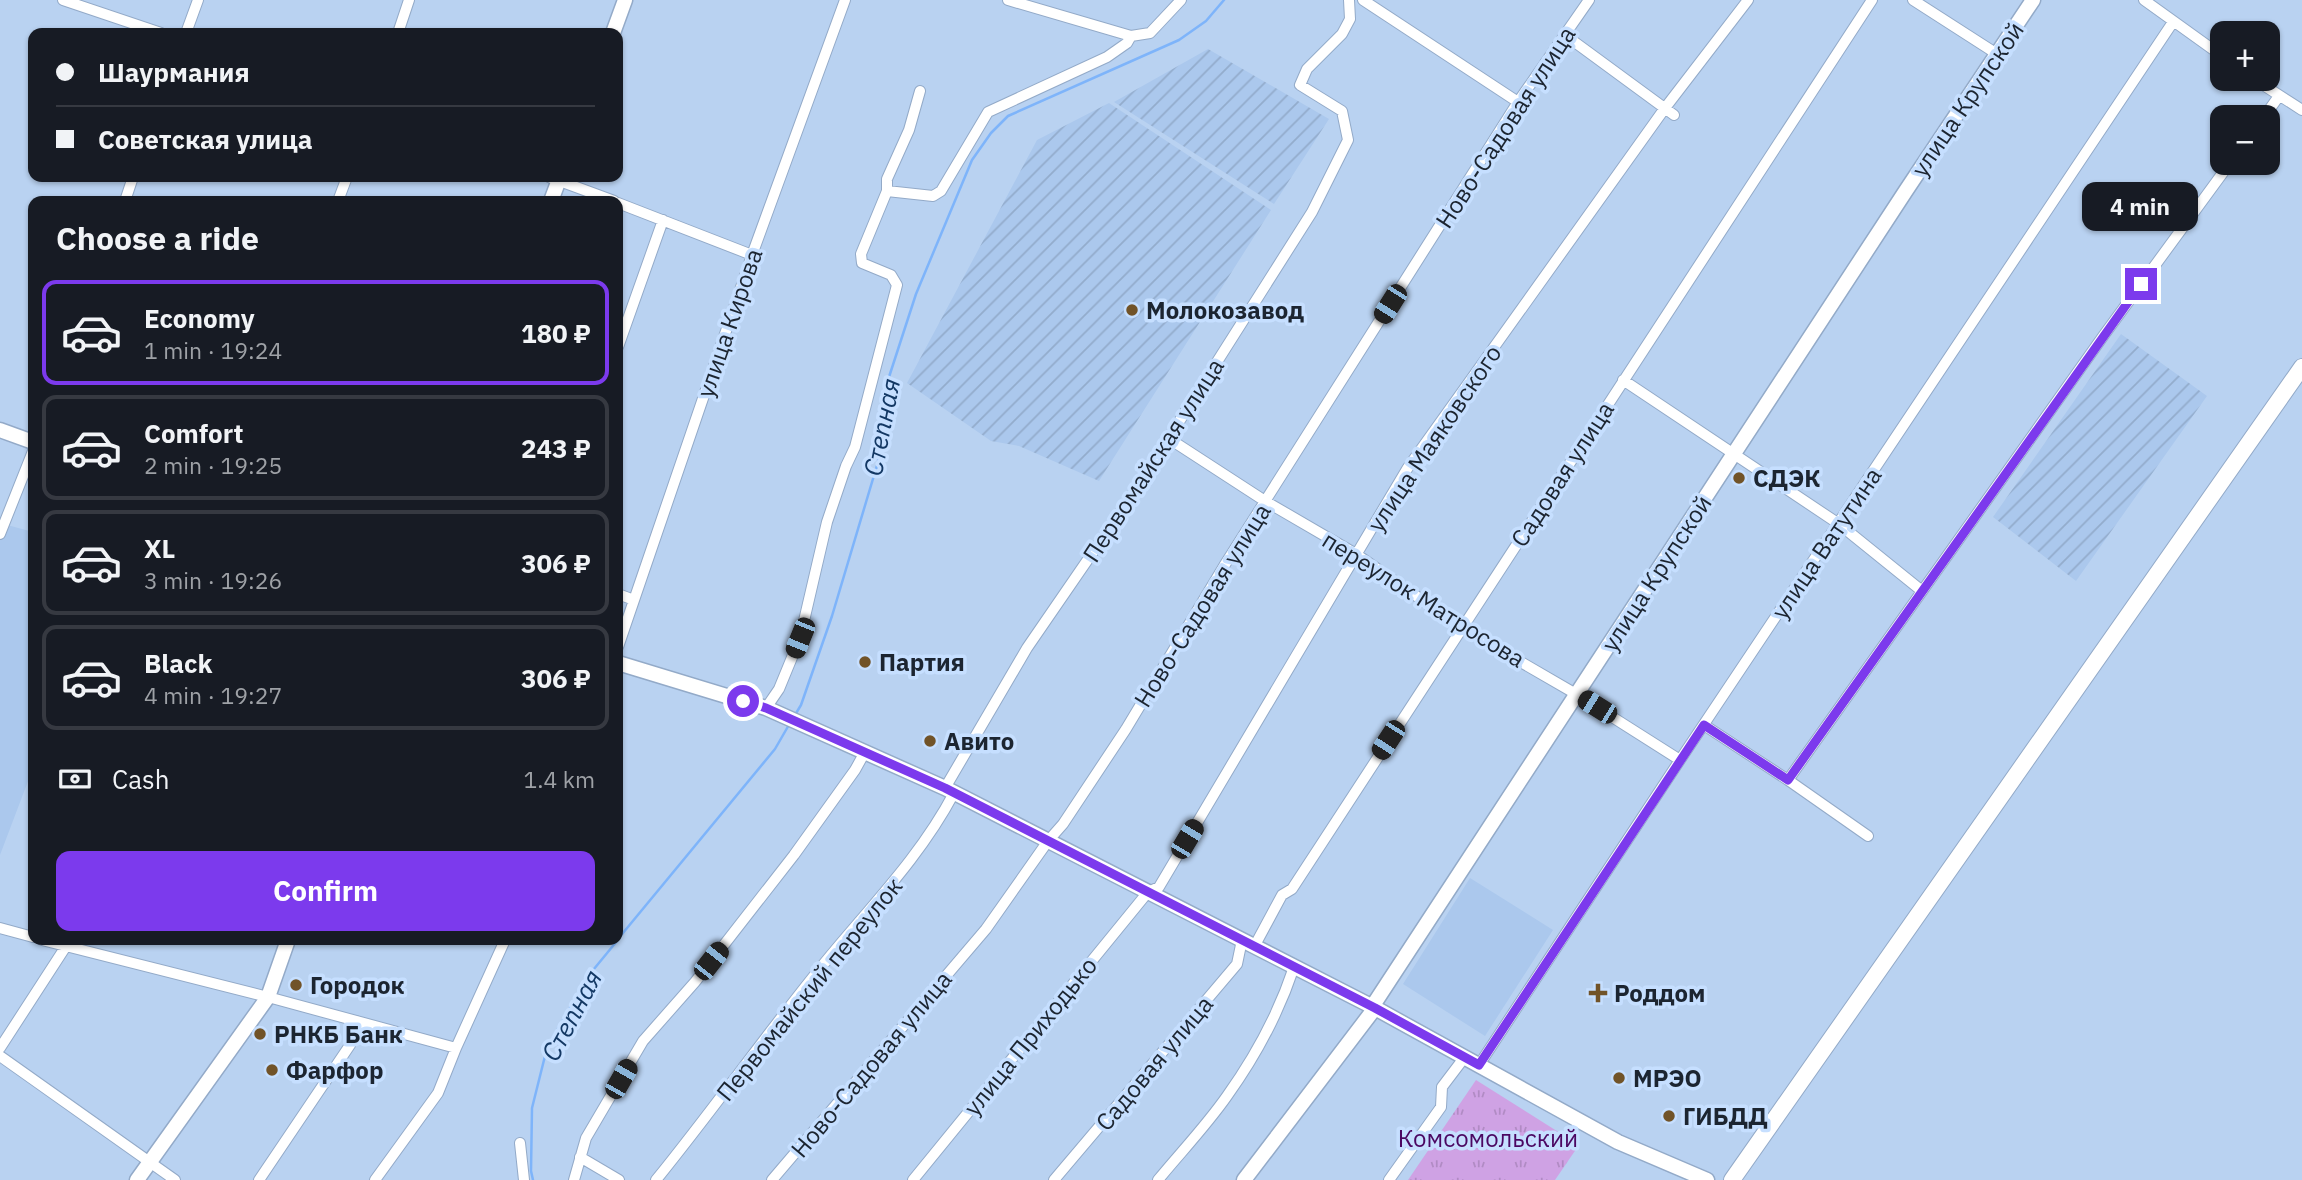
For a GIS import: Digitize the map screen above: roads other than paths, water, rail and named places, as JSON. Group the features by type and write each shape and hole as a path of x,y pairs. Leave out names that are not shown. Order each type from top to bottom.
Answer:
{"highway":[{"path":"1732,1180 2302,367"}],"main road":[{"path":"615,28 625,0"},
{"name":"улица Крупской","path":"1244,1180 1374,1008 1576,694 2033,0"},
{"path":"0,430 28,440"},
{"path":"623,665 770,710 950,791 1374,1008 1618,1142 1707,1180"},
{"path":"137,1180 268,997 286,945"}],"street":[{"path":"62,0 146,28"},
{"path":"188,28 198,0"},
{"path":"400,28 409,0"},
{"name":"улица Кирова","path":"623,632 752,255 845,0"},
{"path":"1007,0 1023,2 1131,36 1150,33 1181,0"},
{"name":"Первомайская улица","path":"950,791 1027,648 1137,488 1312,212 1348,140 1342,111 1300,85 1307,69 1342,34 1350,19 1349,0"},
{"path":"1363,0 1518,102"},
{"name":"Ново-Садовая улица","path":"772,1180 986,929 1063,824 1126,729 1265,501 1518,102 1589,0"},
{"name":"улица Маяковского","path":"1148,892 1159,887 1407,469 1670,111 1748,0"},
{"name":"Садовая улица","path":"1054,1180 1237,964 1282,895 1292,889 1872,0"},
{"path":"1913,0 1997,54"},
{"path":"2144,0 2210,48"},
{"name":"улица Ватутина","path":"1479,1065 2173,22"},
{"path":"1566,35 1670,111"},
{"path":"887,191 933,196 941,191 988,112 1107,57 1127,43 1131,36"},
{"path":"770,710 800,638 827,522 855,447 888,325 897,285 891,275 862,263 861,254 887,191 887,179 909,130 920,90"},
{"path":"2272,91 2302,110"},
{"path":"2273,105 2279,96"},
{"path":"1788,780 2104,335 2221,175"},
{"path":"566,182 601,196"},
{"path":"623,205 752,255"},
{"path":"623,333 663,220"},
{"path":"1623,380 1839,524 1922,591"},
{"name":"переулок Матросова","path":"1168,438 1265,501 1356,554 1462,628 1576,694 1680,760"},
{"path":"0,534 28,464"},
{"path":"623,596 634,600"},
{"path":"1704,725 1868,836"},
{"path":"574,1180 586,1138 643,1041 695,982 794,855 865,752"},
{"name":"Первомайский переулок","path":"656,1180 823,965 902,873 936,828 950,791"},
{"name":"улица Приходько","path":"913,1180 1148,892"},
{"path":"0,928 28,936"},
{"path":"0,1048 67,945"},
{"path":"75,945 456,1048"},
{"path":"375,1180 438,1093 503,945"},
{"path":"1158,1180 1225,1099 1247,1067 1281,1002 1294,967"},
{"path":"259,1180 350,1045 357,1021"},
{"path":"0,1056 175,1180"},
{"path":"1390,1180 1441,1107 1442,1087 1464,1058"},
{"path":"520,1143 524,1180"},
{"path":"580,1157 619,1180"}],"waterway":[{"name":"Степная","path":"795,715 801,705 832,616 881,452 889,377 916,294 972,160 991,133 1008,116 1179,40 1206,21 1224,0"},
{"name":"Степная","path":"623,933 775,749 790,723"},
{"name":"Степная","path":"533,1180 532,1108 547,1048 589,975 614,945"}],"place":[{"name":"Молокозавод","path":"1132,310"},
{"name":"СДЭК","path":"1739,478"},
{"name":"Партия","path":"865,662"},
{"name":"Авито","path":"930,741"},
{"name":"Городок","path":"296,985"},
{"name":"Роддом","path":"1598,993"},
{"name":"РНКБ Банк","path":"260,1034"},
{"name":"Фарфор","path":"272,1070"},
{"name":"МРЭО","path":"1619,1078"},
{"name":"ГИБДД","path":"1669,1116"}],"park label":[{"name":"Комсомольский","path":"1488,1138"}]}
